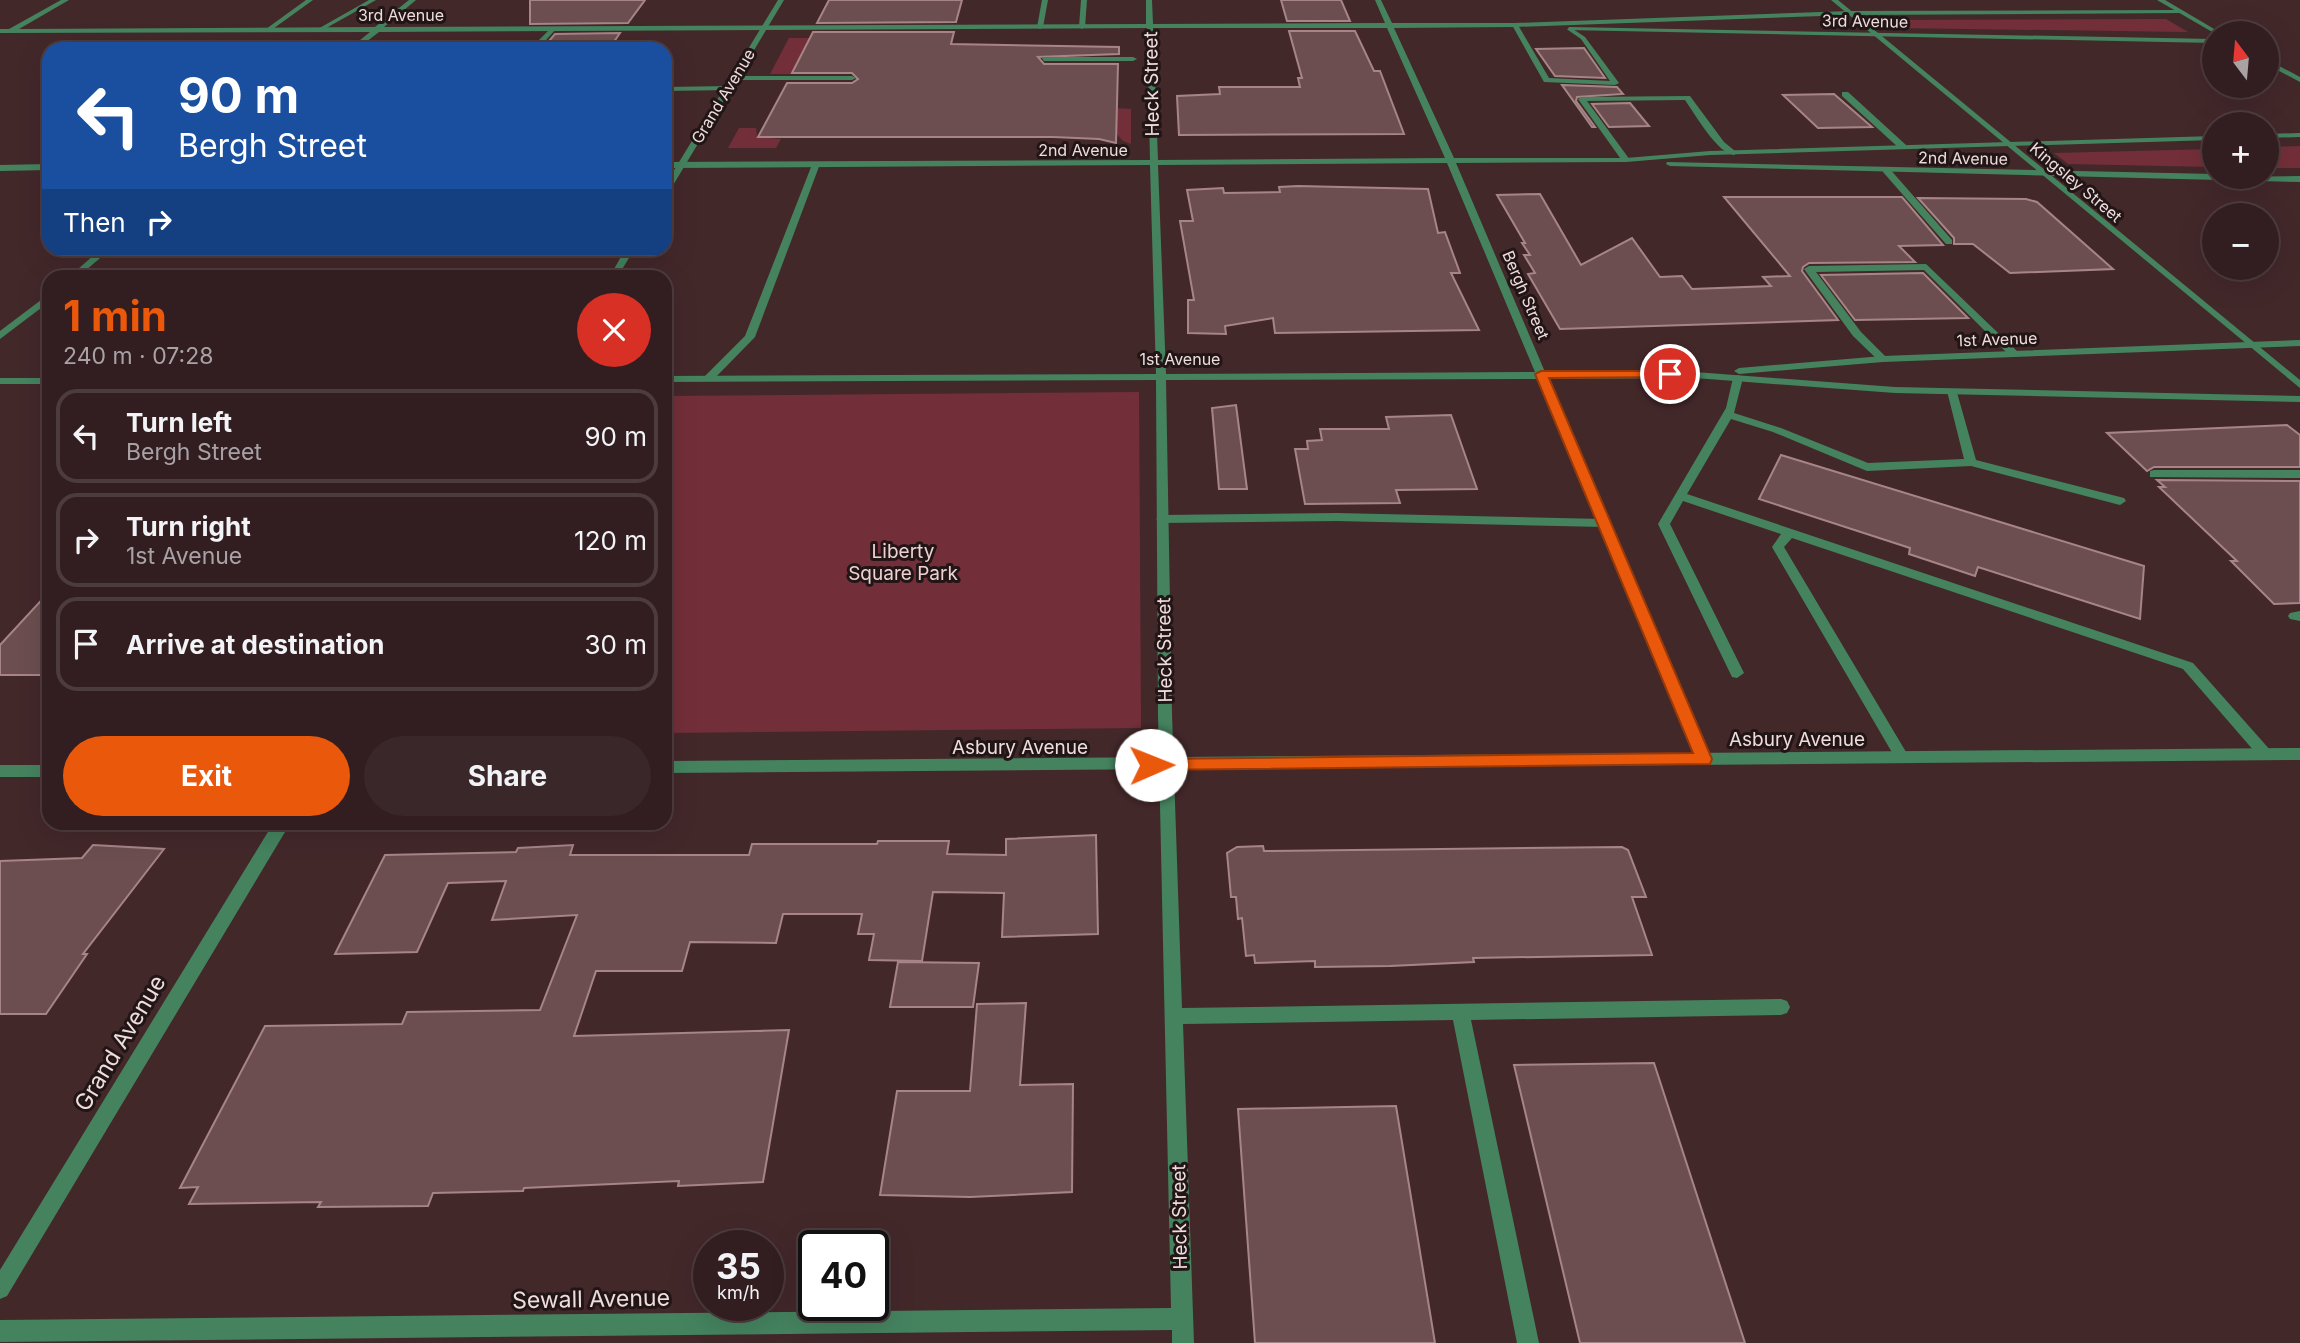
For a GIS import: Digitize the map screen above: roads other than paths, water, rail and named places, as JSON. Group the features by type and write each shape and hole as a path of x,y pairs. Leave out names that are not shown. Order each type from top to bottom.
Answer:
{"street":[{"path":"0,36 66,0"},
{"path":"268,30 310,0"},
{"path":"319,30 338,15 362,8 373,0"},
{"path":"361,42 413,0"},
{"name":"Grand Avenue","path":"672,180 781,0"},
{"path":"1040,27 1045,0"},
{"path":"1082,27 1084,0"},
{"name":"Heck Street","path":"1149,0 1161,375 1162,519 1183,1343"},
{"name":"Bergh Street","path":"1378,0 1451,162 1704,759"},
{"name":"Kingsley Street","path":"1834,0 2300,385"},
{"path":"2160,0 2202,24"},
{"name":"3rd Avenue","path":"0,31 1515,25 1850,13 2180,12"},
{"path":"1515,25 1547,80 1553,83 1616,82 1583,38 1570,29"},
{"name":"3rd Avenue","path":"1515,25 1570,29 2202,41"},
{"path":"541,42 553,29"},
{"path":"1044,59 1133,59"},
{"path":"2279,68 2300,80"},
{"path":"734,78 852,78"},
{"path":"672,89 728,89"},
{"path":"1844,94 1903,147"},
{"path":"1626,160 1582,99 1687,98 1721,144 1732,153"},
{"path":"2279,136 2300,135"},
{"name":"2nd Avenue","path":"672,165 1626,160 1732,153 2202,138"},
{"name":"2nd Avenue","path":"1626,160 1711,167 2300,179"},
{"path":"708,379 750,337 816,164"},
{"path":"0,167 42,167"},
{"path":"1886,170 1949,242"},
{"path":"81,270 98,256"},
{"path":"1883,359 1857,334 1809,269 1926,267 2014,354"},
{"path":"0,336 42,303"},
{"name":"1st Avenue","path":"1695,375 1883,359 2300,343"},
{"name":"1st Avenue","path":"672,379 1695,375 1952,391 2300,399"},
{"path":"1737,673 1664,524 1728,415 1738,378"},
{"path":"0,381 42,381"},
{"path":"1952,391 1971,462"},
{"path":"1728,415 1777,430 1867,467 1971,462 2120,501"},
{"path":"2154,474 2300,474"},
{"path":"1680,496 2188,666 2266,755"},
{"path":"1162,519 1336,517 1604,523"},
{"path":"1789,533 1778,547 1902,757"},
{"name":"Asbury Avenue","path":"672,767 2300,754"},
{"path":"0,771 42,771"},
{"name":"Grand Avenue","path":"0,1289 278,830"},
{"path":"1174,1016 1781,1007"},
{"path":"1460,1012 1528,1343"},
{"name":"Sewall Avenue","path":"0,1331 1182,1320"}],"park label":[{"name":"Liberty Square Park","path":"903,562"}]}
